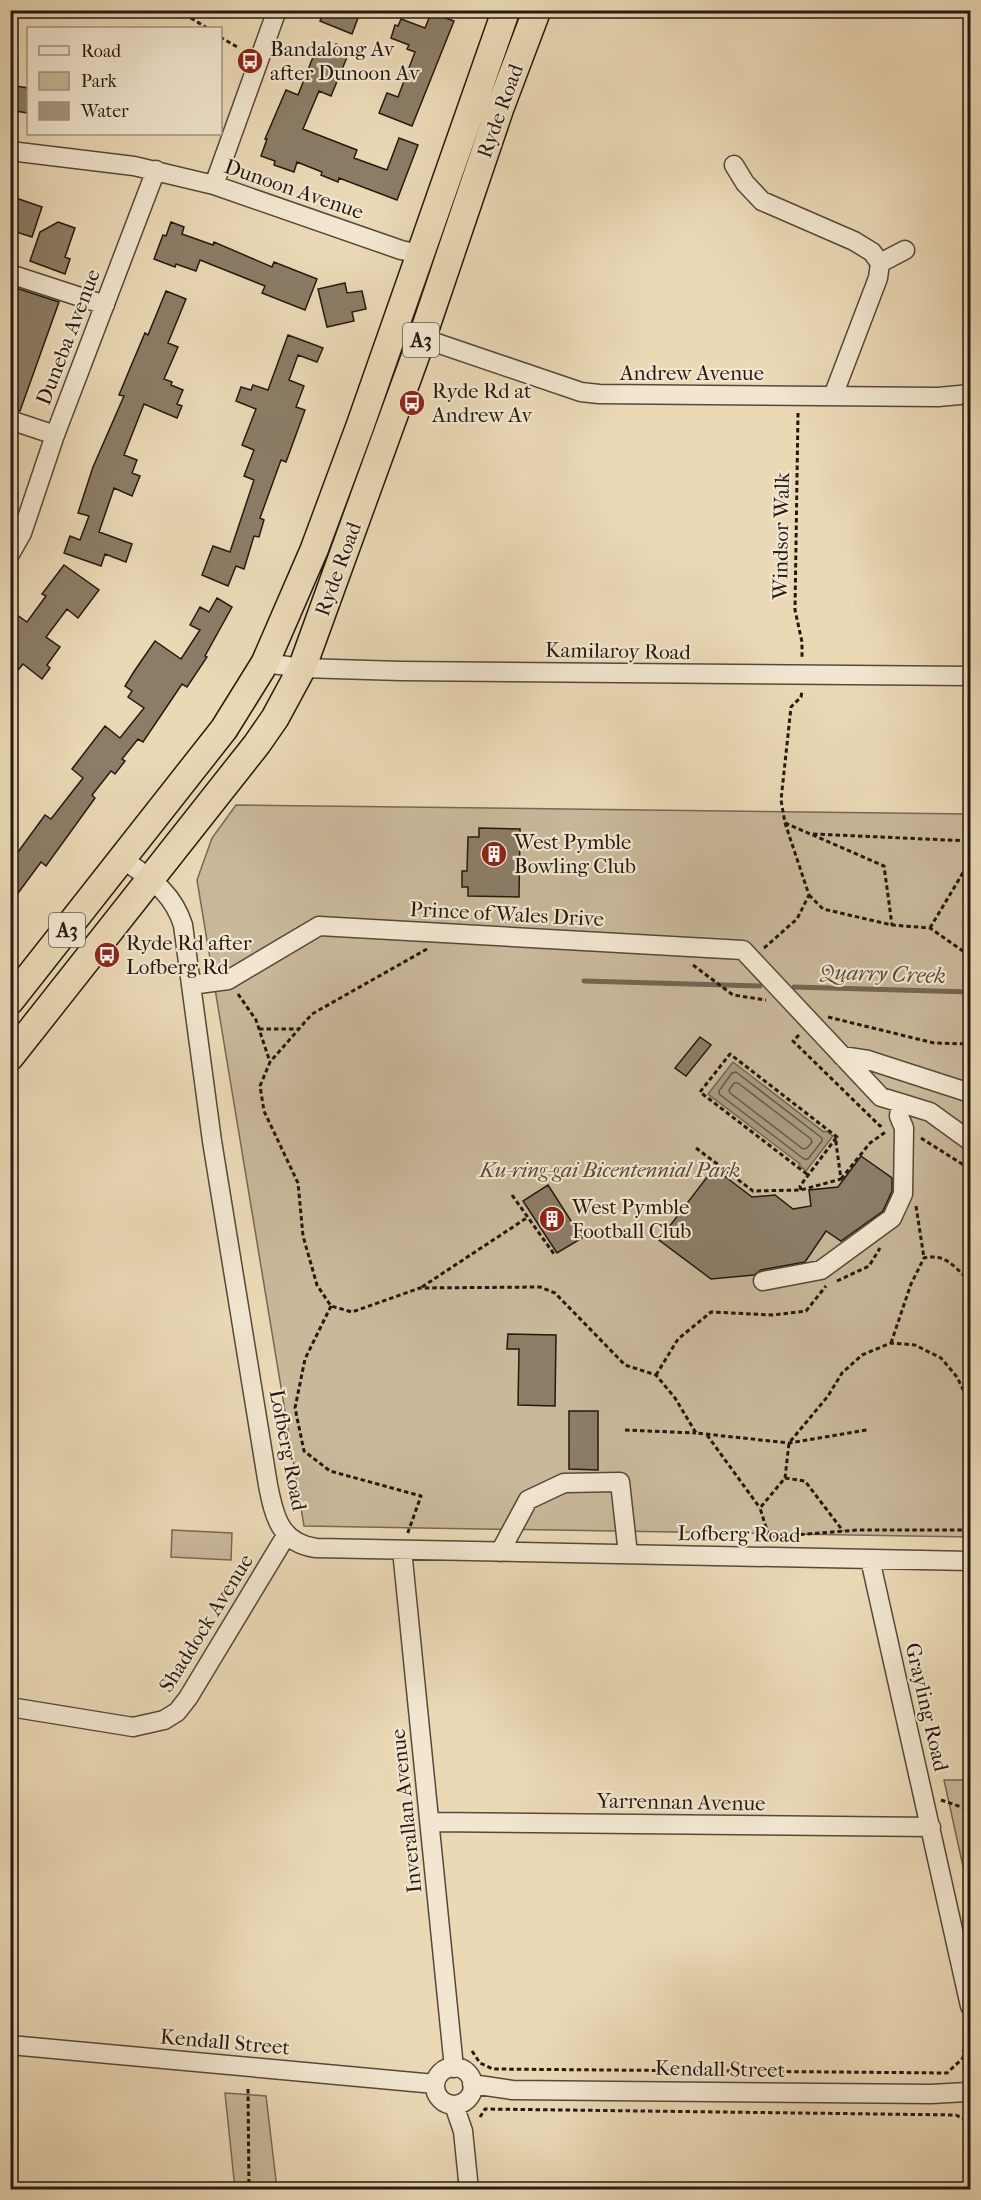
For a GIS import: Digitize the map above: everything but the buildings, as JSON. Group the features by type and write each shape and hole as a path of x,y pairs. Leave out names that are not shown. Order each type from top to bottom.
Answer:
{"highway":[{"name":"Ryde Road","path":"10,1001 224,729 265,663 314,550 360,426 506,10"},
{"name":"Ryde Road","path":"10,1057 257,744 275,718 302,668 422,338 500,108 537,10"}],"street":[{"path":"214,185 277,10"},
{"name":"Dunoon Avenue","path":"10,151 156,170 214,185 401,250 420,254"},
{"path":"734,165 745,183 762,201 854,242 872,252 880,264 878,278 833,396"},
{"name":"Duneba Avenue","path":"10,554 22,533 55,435 156,170"},
{"path":"880,264 905,250"},
{"path":"10,274 105,305"},
{"name":"Andrew Avenue","path":"422,338 581,392 599,394 938,397 970,394"},
{"path":"10,420 55,435"},
{"name":"Kamilaroy Road","path":"265,663 302,668 401,671 970,676"},
{"name":"Lofberg Road","path":"123,859 163,889 174,903 183,925 212,1142 268,1485 273,1512 287,1534 297,1543 316,1548 970,1561"},
{"name":"Prince of Wales Drive","path":"191,985 228,980 319,926 742,950 801,1022 842,1056 881,1097 930,1112 970,1141"},
{"path":"842,1056 868,1060 970,1093"},
{"path":"763,1281 821,1270 892,1218 903,1194 899,1116 901,1103"},
{"path":"500,1552 528,1500 564,1483 620,1482 628,1554"},
{"name":"Shaddock Avenue","path":"10,1707 133,1727 164,1720 177,1712 188,1698 287,1534"},
{"name":"Inverallan Avenue","path":"402,1550 454,2068"},
{"name":"Grayling Road","path":"870,1559 970,2006"},
{"name":"Yarrennan Avenue","path":"430,1822 931,1827"},
{"name":"Kendall Street","path":"10,2045 435,2084"},
{"path":"454,2068 464,2071 472,2084 470,2096 466,2101 454,2105 442,2101 435,2084 444,2070 454,2068"},
{"name":"Kendall Street","path":"472,2084 512,2090 919,2094 969,2089"},
{"path":"454,2105 464,2131 469,2190"}],"path":[{"path":"178,10 205,27"},
{"path":"222,38 239,48"},
{"name":"Windsor Walk","path":"798,396 795,610 802,642 802,675 801,697 791,707 781,800 809,895"},
{"path":"786,823 884,866 892,925"},
{"path":"810,833 970,841"},
{"path":"930,928 970,861"},
{"path":"751,960 797,919 809,895 823,909 892,925 930,928 970,956"},
{"path":"435,945 312,1014 270,1062 260,1086 264,1111 298,1183 303,1236 317,1285 331,1306 352,1312 420,1288 528,1217"},
{"path":"691,963 733,995 765,999 773,1006"},
{"path":"228,980 256,1020 270,1062"},
{"path":"970,1044 934,1043 811,1012 801,1022 802,1032 793,1041 880,1126 890,1115 901,1126 970,1169"},
{"path":"259,1029 298,1029"},
{"path":"808,1175 700,1092 730,1054 837,1137"},
{"path":"696,1148 753,1191 801,1190 841,1179 870,1143 901,1126"},
{"path":"837,1137 841,1179"},
{"path":"801,1190 800,1186 837,1137"},
{"path":"512,1194 554,1254"},
{"path":"891,1343 911,1284 924,1257 916,1205"},
{"path":"924,1257 937,1255 968,1279"},
{"path":"420,1288 540,1287 555,1293 625,1365 656,1375 675,1398 696,1433"},
{"path":"331,1306 305,1359 295,1408 304,1451 330,1471 421,1496 402,1550"},
{"path":"760,1508 785,1478 789,1443 828,1396 842,1373 862,1355 891,1343 915,1345 941,1358 957,1377 970,1404"},
{"path":"625,1430 696,1433 789,1443 867,1430"},
{"path":"707,1435 760,1508 769,1537 843,1531 970,1530"},
{"path":"785,1478 805,1481 843,1531"},
{"path":"941,1800 970,1810"},
{"path":"472,2051 480,2063 493,2069 947,2073 963,2058 964,2049"},
{"path":"248,2089 249,2190"},
{"path":"480,2117 485,2109 956,2115 970,2122"}],"green space":[{"name":"Ku-ring-gai Bicentennial Park","path":"236,805 970,814 970,1537 304,1526 197,880 212,838"},
{"path":"172,1530 232,1533 231,1560 171,1557"},
{"path":"944,1780 970,1780 970,1898"},
{"path":"225,2093 266,2096 277,2189 235,2189"}],"water":[{"path":"733,1062 824,1132 833,1136 806,1171 708,1094"}],"waterway":[{"name":"Quarry Creek","path":"584,981 760,986"},
{"name":"Quarry Creek","path":"794,987 970,992"}],"place":[{"name":"Bandalong Av after Dunoon Av","path":"250,61"},
{"name":"Ryde Rd at Andrew Av","path":"412,403"},
{"name":"West Pymble Bowling Club","path":"494,854"},
{"name":"Ryde Rd after Lofberg Rd","path":"107,955"},
{"name":"West Pymble Football Club","path":"552,1219"}]}
